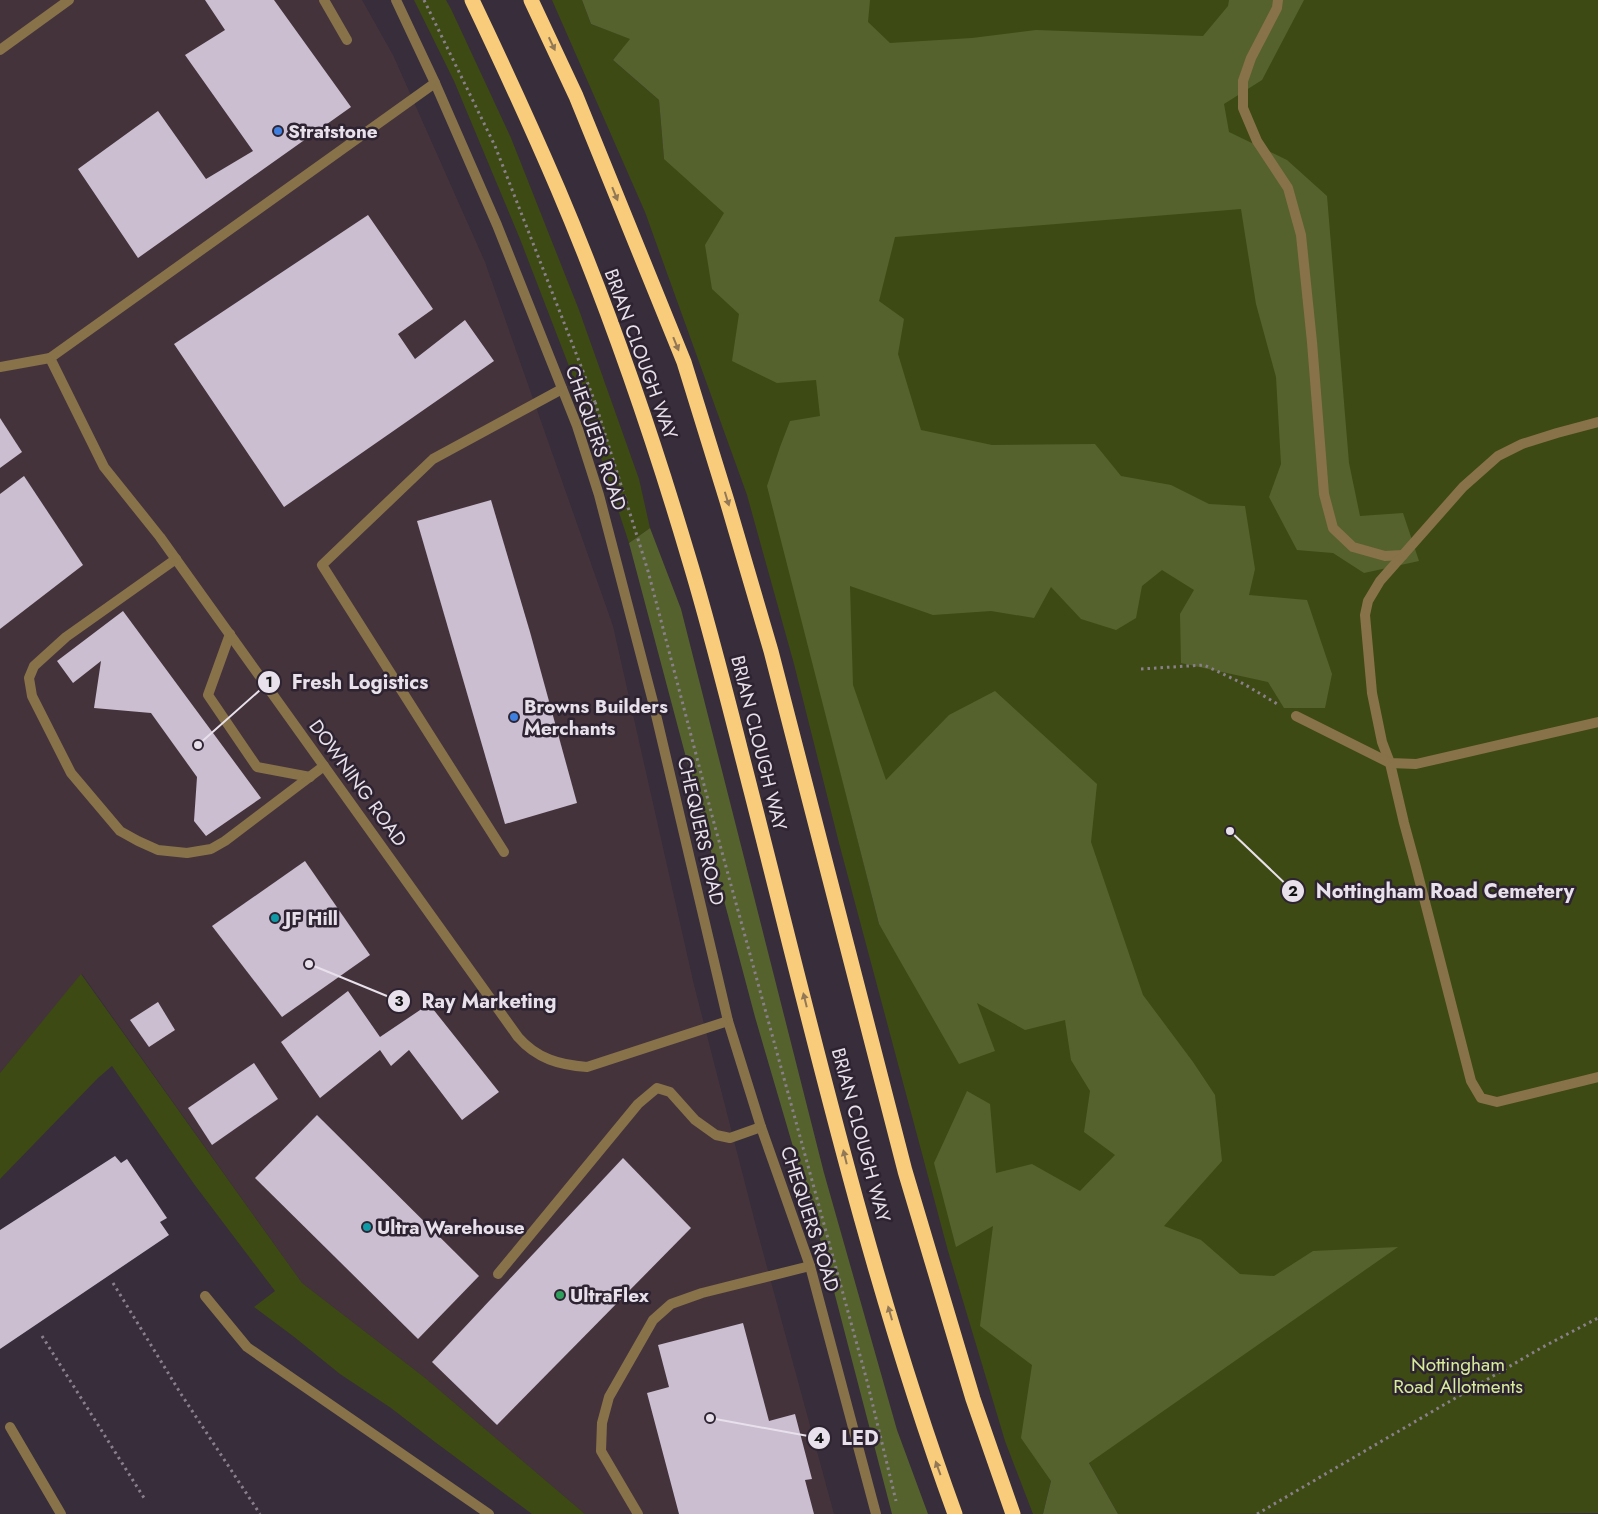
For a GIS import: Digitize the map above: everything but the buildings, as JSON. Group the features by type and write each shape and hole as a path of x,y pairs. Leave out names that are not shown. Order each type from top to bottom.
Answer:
{"highway":[{"name":"BRIAN CLOUGH WAY","path":"472,0 560,192 643,412 690,560 716,655 851,1180 907,1372 955,1514"},
{"name":"BRIAN CLOUGH WAY","path":"532,0 576,96 686,372 728,501 771,651 905,1171 973,1399 1013,1514"}],"street":[{"path":"0,50 69,0"},
{"path":"324,0 347,40"},
{"name":"CHEQUERS ROAD","path":"396,0 435,83 497,225 562,389 599,495 653,702 728,1021 761,1127 810,1266 876,1514"},
{"path":"1278,0 1277,8 1251,58 1243,81 1243,108 1257,142 1288,188 1301,235 1324,494 1333,528 1353,547 1385,556 1403,555"},
{"path":"0,367 50,358 435,83"},
{"name":"DOWNING ROAD","path":"50,358 104,467 160,537 518,1038 528,1049 553,1062 587,1067 728,1021"},
{"path":"504,852 322,565 433,459 562,389"},
{"path":"1598,422 1556,432 1522,444 1498,456 1463,487 1380,581 1368,601 1365,615 1372,692 1382,742 1390,763 1471,1081 1481,1098 1497,1102 1598,1077"},
{"path":"176,559 66,637 34,666 29,678 32,696 71,773 120,831 158,850 187,853 211,849 225,841 324,766"},
{"path":"230,634 208,695 257,766 310,777"},
{"path":"1296,716 1390,763 1416,764 1598,722"},
{"path":"498,1274 638,1104 658,1088 670,1092 695,1120 716,1135 730,1138 761,1127"},
{"path":"638,1514 601,1451 602,1422 610,1397 653,1320 671,1304 702,1292 810,1266"},
{"path":"205,1296 247,1347 489,1514"},
{"path":"10,1427 42,1485 62,1514"}],"path":[{"path":"424,0 495,146 595,402 648,571 714,823 867,1380 897,1504"},
{"path":"562,389 595,402"},
{"path":"1141,669 1204,665 1244,684 1296,716"},
{"path":"113,1283 181,1394 260,1514"},
{"path":"1257,1514 1541,1348 1598,1318"},
{"path":"42,1336 146,1501"}],"shaded area":[{"path":"0,0 362,0 393,55 485,262 613,626 694,985 757,1230 834,1514 585,1514 424,1377 302,1283 82,974 0,1073"}],"green space":[{"path":"414,0 446,0 511,138 579,310 639,479 650,528 629,543 582,400 520,239 454,81"},
{"name":"Nottingham Road Allotments","path":"552,0 582,0 591,24 631,39 613,60 659,100 664,159 677,0 1598,0 1598,1513 1118,1514 1089,1463 1051,1481 1043,1514 1033,1514 1005,1441 948,1251 839,843 794,664 747,495 645,212","holes":["822,699 898,956 879,924"]},
{"path":"582,0 870,0 868,22 890,43 972,38 1036,30 1203,36 1228,6 1229,0 1304,0 1262,80 1224,104 1229,132 1287,160 1327,196 1349,463 1360,516 1403,513 1419,561 1364,573 1333,553 1297,550 1269,497 1281,464 1276,377 1256,304 1241,209 895,237 879,301 904,319 898,354 921,430 992,445 1095,444 1121,476 1171,485 1209,504 1245,506 1255,569 1249,595 1307,600 1332,674 1325,708 1284,708 1268,682 1181,663 1180,614 1194,590 1162,570 1142,586 1136,618 1116,630 1081,619 1051,587 1034,618 991,611 933,615 850,586 853,685 886,780 949,715 995,691 1097,784 1091,842 1143,995 1215,1095 1222,1161 1164,1226 1201,1240 1240,1274 1274,1276 1313,1251 1398,1247 1089,1463 1118,1514 1043,1514 1051,1481 1021,1438 1032,1365 980,1326 993,1226 956,1247 934,1163 967,1091 990,1104 996,1173 1032,1164 1080,1191 1115,1155 1084,1132 1090,1091 1071,1060 1065,1020 1025,1030 977,1003 995,1051 959,1064 879,924 767,486 790,421 820,416 816,380 777,383 732,361 739,314 712,289 705,245 724,213 664,159 659,100 613,60 630,39 591,24"},
{"path":"650,528 681,609 824,1173 897,1430 928,1514 892,1514 823,1249 755,1017 629,543"},
{"path":"81,974 302,1283 424,1377 585,1514 532,1514 391,1408 340,1374 254,1307 275,1291 194,1184 112,1066 0,1179 0,1073"}],"place":[{"name":"Stratstone","path":"278,131"},
{"name":"Browns Builders Merchants","path":"514,717"},
{"name":"Fresh Logistics","path":"198,745"},
{"name":"Nottingham Road Cemetery","path":"1230,831"},
{"name":"JF Hill","path":"275,918"},
{"name":"Ray Marketing","path":"309,964"},
{"name":"Ultra Warehouse","path":"367,1227"},
{"name":"UltraFlex","path":"560,1295"},
{"name":"LED","path":"710,1418"}]}
